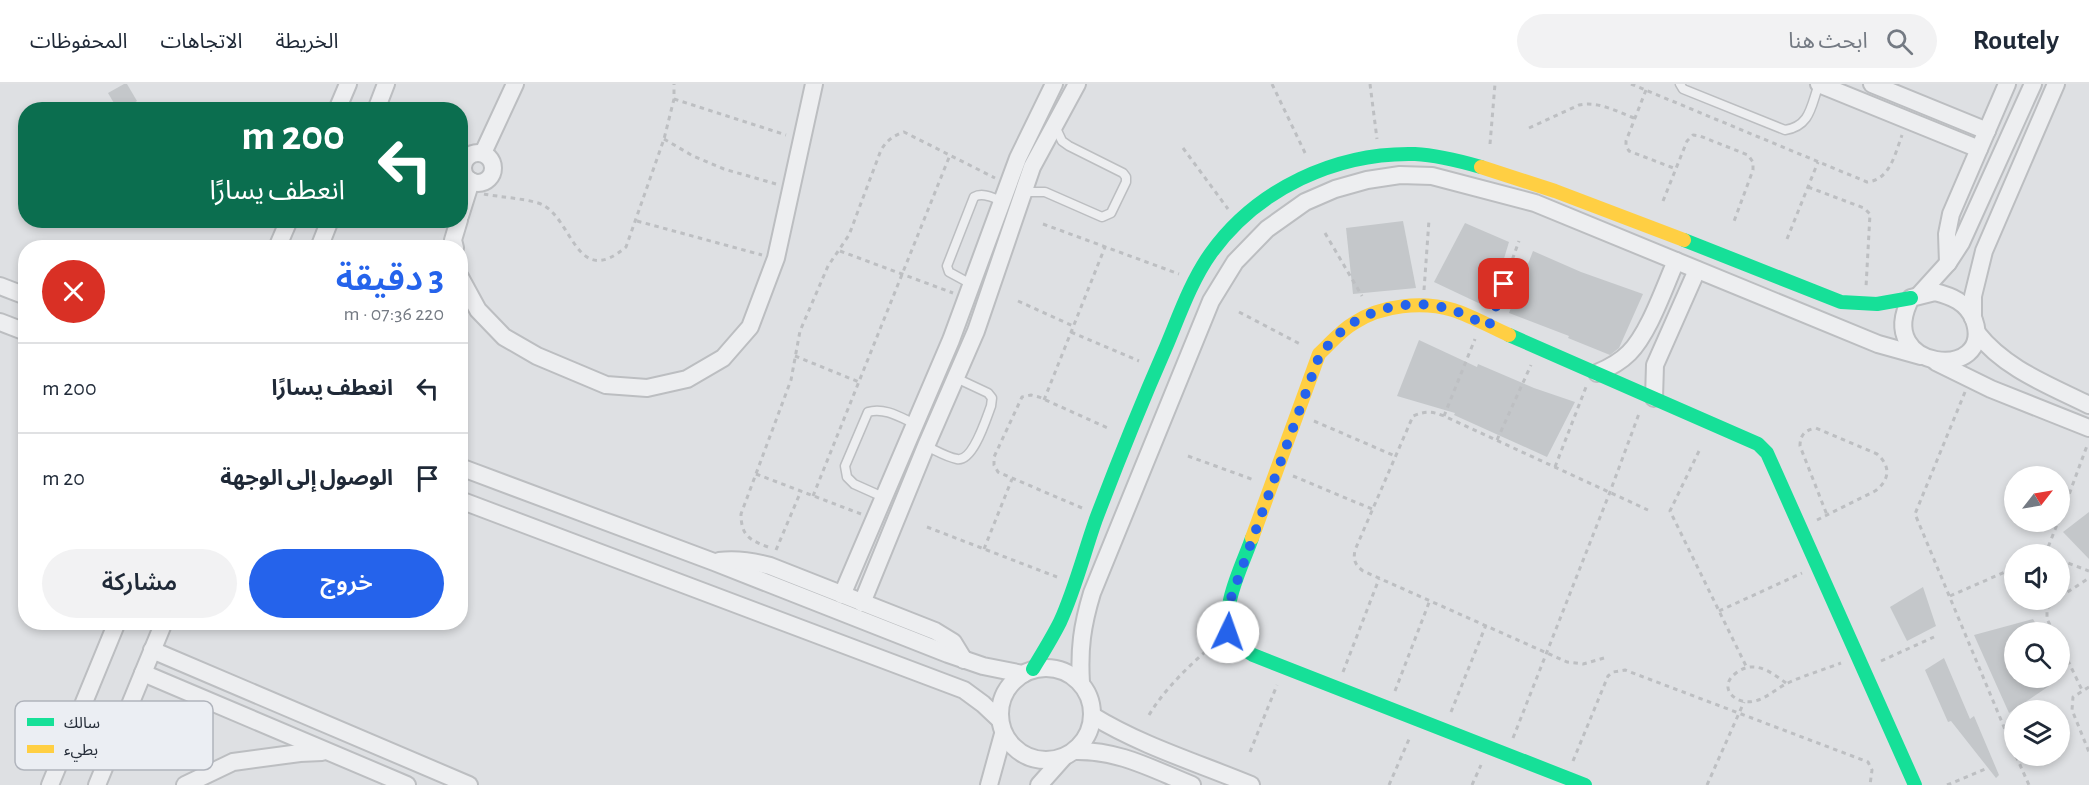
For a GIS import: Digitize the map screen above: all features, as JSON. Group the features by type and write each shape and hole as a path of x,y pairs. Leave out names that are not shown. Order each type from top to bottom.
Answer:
{"street":[{"path":"340,102 348,84"},
{"path":"468,180 485,182 491,177 494,170 489,156 473,150 515,84"},
{"path":"468,292 478,310 504,337 537,356 606,385 647,388 687,379 723,358 750,327 776,258 814,84"},
{"path":"842,595 915,423 1018,158 1054,84"},
{"path":"862,603 976,331 1032,167 1077,84"},
{"path":"1819,84 1979,149"},
{"path":"1872,84 1987,131"},
{"path":"1948,264 1948,223 2007,84"},
{"path":"2033,84 1961,243 1948,264 1905,310 1903,323 1905,336 1912,347 1928,359 1970,379 2089,428"},
{"path":"1081,683 1079,653 1083,622 1092,593 1211,301 1235,262 1267,229 1305,202 1335,189 1367,180 1400,176 1432,176 1535,203 1878,344 1928,359 1947,362 1958,360 1975,346 1973,296 1984,251 2056,84"},
{"path":"379,102 385,87"},
{"path":"385,87 391,102"},
{"path":"989,785 1002,727 1001,702 1009,686 1028,671 1058,623 1128,438 1195,280 1214,249 1238,223 1273,194 1314,172 1346,161 1380,155 1415,154 1463,162 1541,184 1841,302 1865,306 1888,304 1935,292 1951,296 1964,305 1988,348 2002,360 2089,405"},
{"path":"1005,193 1021,202"},
{"path":"1595,372 1614,365 1641,338 1676,261"},
{"path":"1650,396 1655,365 1697,270"},
{"path":"0,286 18,293"},
{"path":"1585,785 1238,647 1228,632 1227,609 1320,354 1343,330 1372,313 1397,306 1423,305 1454,310 1758,444 1773,463 1915,785"},
{"path":"0,322 18,329"},
{"path":"468,469 964,660 1028,671 1050,668 1067,672 1081,683 1088,693 1093,716 1088,735 1039,785"},
{"path":"468,503 964,690 983,704 1002,727 1014,748 1029,758 1046,761 1096,751 1116,754 1192,785"},
{"path":"714,562 752,561 770,566 945,636 960,651 964,660"},
{"path":"85,701 114,630"},
{"path":"132,701 161,630"},
{"path":"152,650 469,785"},
{"path":"143,673 208,701"},
{"path":"220,706 228,682"},
{"path":"213,703 407,785"},
{"path":"1093,716 1128,735 1251,785"},
{"path":"185,785 233,762 328,751"},
{"path":"50,785 56,770"},
{"path":"97,785 103,770"}],"lane":[{"path":"1680,84 1683,89 1785,130 1797,128 1806,121 1819,84"},
{"path":"1021,202 1029,192 1037,190 1102,217 1111,213 1126,182 1124,174 1062,141 1055,124"},
{"path":"968,291 947,266 974,197 1005,193"},
{"path":"926,446 957,459 963,459 972,451 991,406 992,398 988,393 956,378"},
{"path":"883,497 854,484 847,477 845,466 868,412 876,409 885,411 915,423"}],"path":[{"path":"468,181 542,204 553,212 580,252 592,258 604,259 616,255 626,247 637,221 664,139 674,99 674,84"},
{"path":"1272,84 1314,172"},
{"path":"1370,84 1380,155"},
{"path":"1490,144 1495,84"},
{"path":"1646,90 1626,146 1629,151 1676,169"},
{"path":"674,99 802,140"},
{"path":"1529,128 1587,103 1635,118"},
{"path":"801,491 776,550 753,541 745,534 741,524 741,514 791,380 800,331 828,266 849,235 886,142 894,135 904,132 950,155 1005,193"},
{"path":"1663,201 1687,141 1693,135 1700,136 1748,155 1753,162 1753,170 1733,224"},
{"path":"664,139 693,156 724,169 792,188"},
{"path":"1183,148 1238,223"},
{"path":"813,496 950,155"},
{"path":"1787,239 1818,162"},
{"path":"1808,187 1864,208 1870,214 1865,306"},
{"path":"1423,305 1429,220"},
{"path":"637,221 776,258"},
{"path":"1042,224 1195,280"},
{"path":"1325,233 1372,313"},
{"path":"1444,416 1485,325 1519,241"},
{"path":"1044,400 1105,247"},
{"path":"840,250 902,273 968,291"},
{"path":"1018,301 1073,326"},
{"path":"1239,312 1320,354"},
{"path":"1071,332 1157,369"},
{"path":"1497,440 1538,348"},
{"path":"795,356 859,382"},
{"path":"1555,467 1595,372"},
{"path":"1970,379 1915,514 2004,727"},
{"path":"1098,514 998,472 994,465 994,457 1022,397 1031,395 1128,438"},
{"path":"1507,753 1545,652 1650,396"},
{"path":"1604,658 1575,664 1545,652 1379,579 1356,566 1353,558 1354,550 1413,416 1423,412 1434,412 1444,416 1648,510"},
{"path":"1298,414 1395,456"},
{"path":"1802,527 1882,486 1887,478 1884,460 1877,454 1816,428 1809,429 1803,433 1800,446 1827,514"},
{"path":"2070,491 2089,442"},
{"path":"1699,451 1670,511 1747,668"},
{"path":"1188,456 1272,486"},
{"path":"1278,470 1372,509"},
{"path":"756,474 874,519"},
{"path":"984,549 1012,479"},
{"path":"927,527 1072,583"},
{"path":"2070,564 2089,571"},
{"path":"1719,611 1819,566"},
{"path":"1950,596 2004,572"},
{"path":"2070,590 2089,578"},
{"path":"1337,687 1379,579"},
{"path":"1389,707 1430,600"},
{"path":"1445,729 1486,625"},
{"path":"1149,715 1178,678 1228,632"},
{"path":"1786,683 1765,669 1747,668 1734,674 1729,680 1728,687 1731,694 1744,701 1754,701 1764,698 1786,683 1862,662 1934,636"},
{"path":"2070,665 2082,690"},
{"path":"1250,752 1285,667"},
{"path":"1567,777 1608,676 1613,672 1626,670 1868,762 1872,770 1870,785"},
{"path":"2089,687 2073,697 2072,710 2089,752"},
{"path":"1707,785 1744,701"},
{"path":"1389,785 1418,718"},
{"path":"2020,766 2028,785"},
{"path":"1947,785 1988,768"}],"building":[{"path":"127,84 137,101 113,102 108,93"},
{"path":"1403,221 1416,288 1353,294 1346,228"},
{"path":"1465,223 1509,242 1489,308 1434,282"},
{"path":"1533,251 1581,272 1643,294 1619,348 1610,355 1568,338 1569,336 1509,313"},
{"path":"1419,340 1477,367 1478,364 1534,388 1575,402 1547,457 1454,415 1455,413 1397,396"},
{"path":"2089,512 2089,559 2063,532 2070,532 2070,527"},
{"path":"1923,587 1936,626 1907,641 1890,607"},
{"path":"2004,627 2004,688 2046,688 2028,700 2004,700 2004,702 1974,635"},
{"path":"1944,658 1970,719 1974,716 1999,775 1996,778 1951,721 1948,722 1925,670"}],"traffic: fast":[{"path":"1033,669 1060,622 1104,497 1186,299 1211,253 1230,230 1251,210 1275,193 1301,179 1356,160 1385,155 1415,154 1440,157 1481,167"},
{"path":"1684,240 1841,302 1877,304 1911,298"},
{"path":"1509,335 1758,444 1767,453 1915,785"},
{"path":"1252,538 1233,588 1228,614 1228,626 1232,637 1241,647 1253,655 1585,785"}],"traffic: slow":[{"path":"1481,167 1555,191 1684,240"},
{"path":"1252,538 1319,354 1344,330 1376,312 1415,305 1441,307 1460,312 1509,335"}],"route":[{"path":"1228,632 1227,609 1320,354 1343,330 1372,313 1397,306 1423,305 1454,310 1489,326 1504,284"}]}
